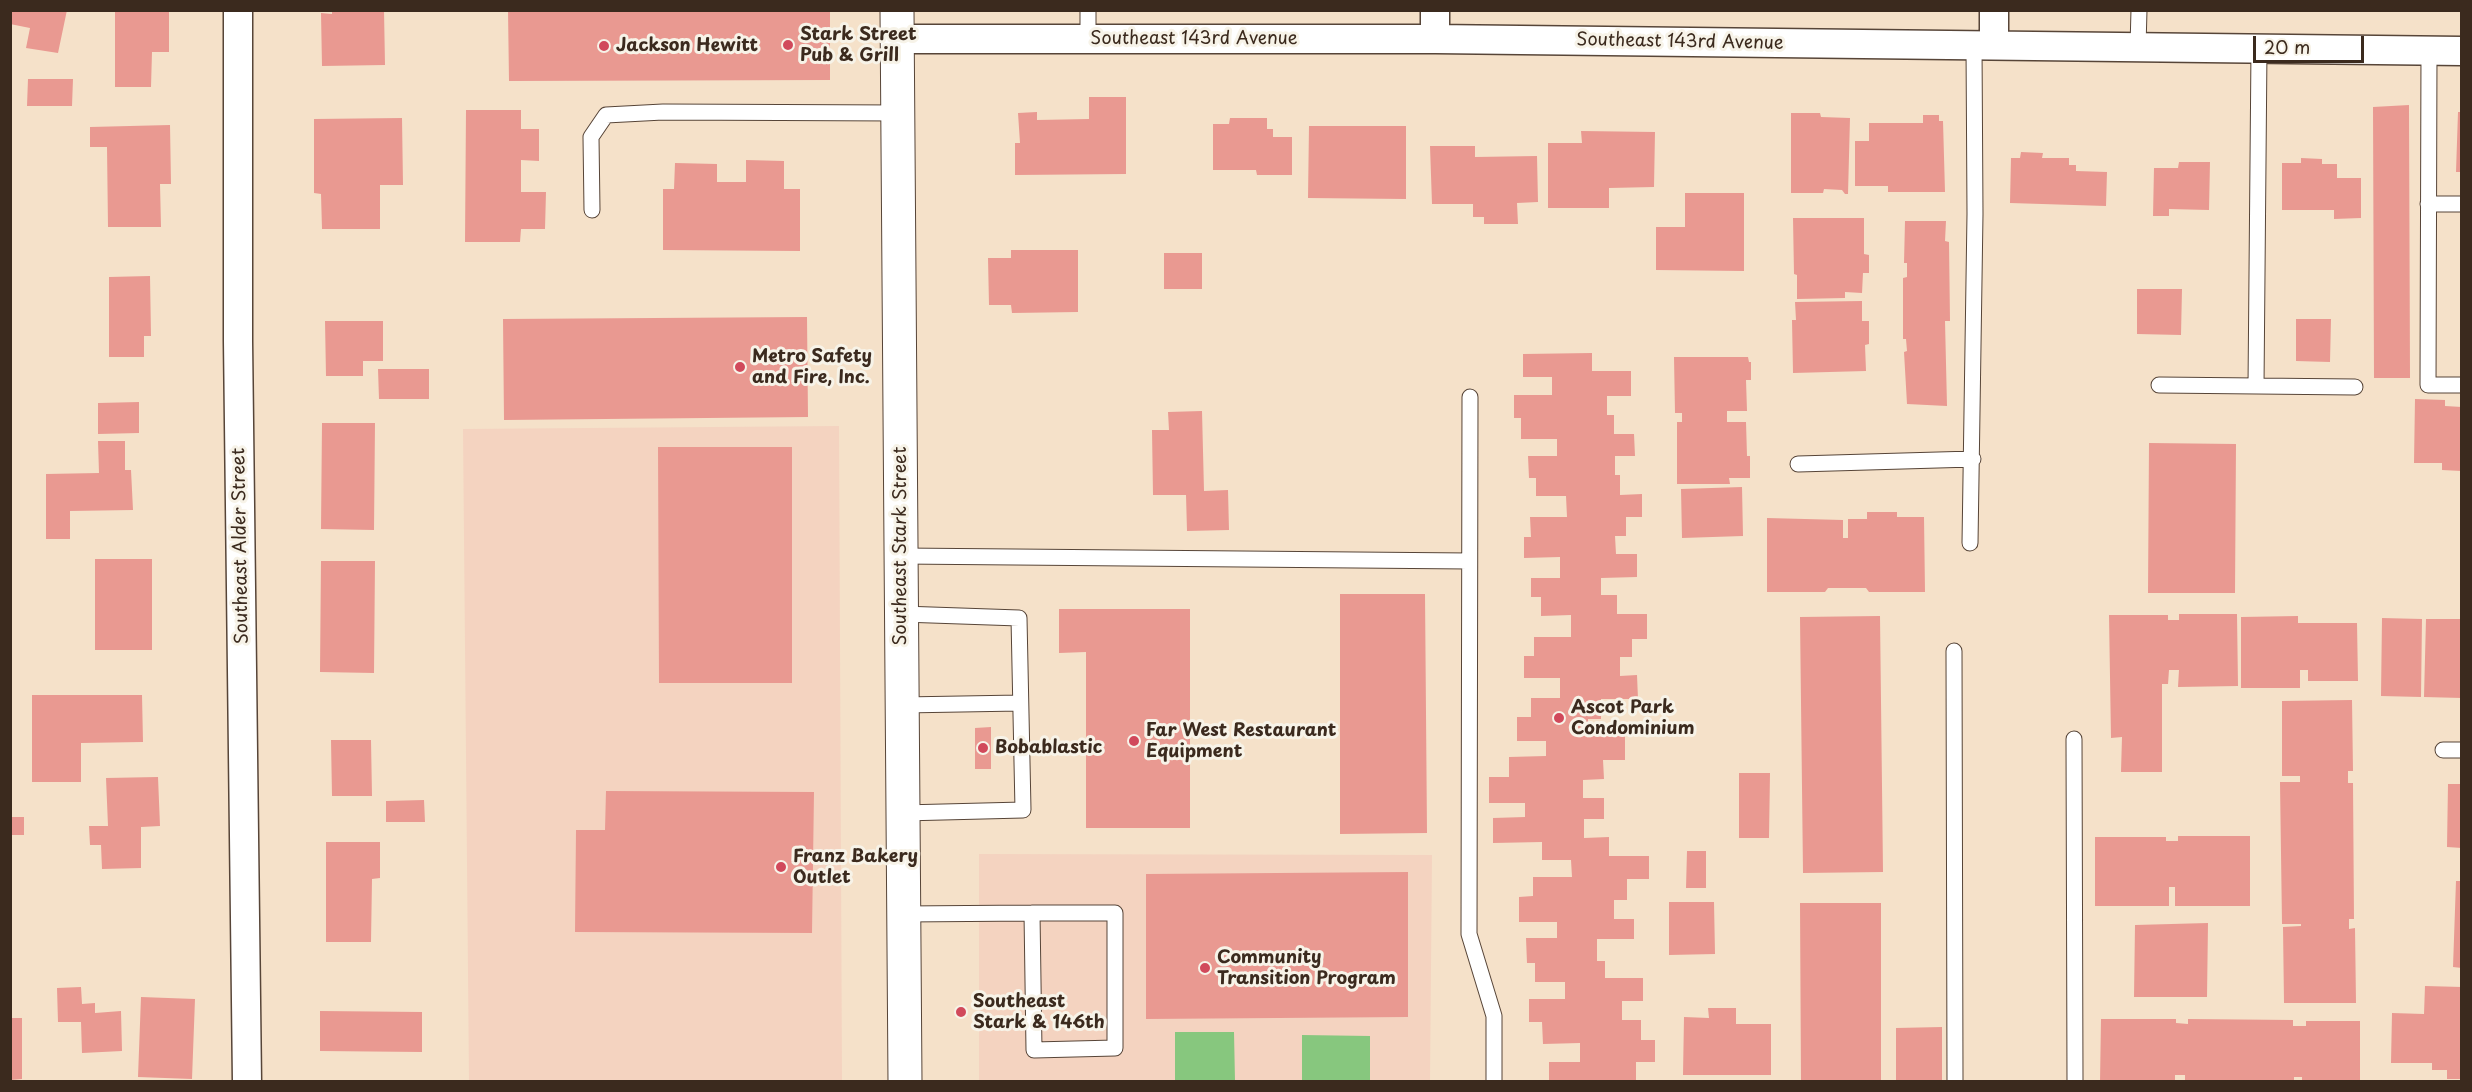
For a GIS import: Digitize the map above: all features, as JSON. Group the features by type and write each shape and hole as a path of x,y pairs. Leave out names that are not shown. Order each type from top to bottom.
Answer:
{"main road":[{"name":"Southeast Stark Street","path":"898,25 905,1082"}],"street":[{"name":"Southeast Alder Street","path":"238,10 238,341 247,1082"},
{"path":"1435,10 1435,39"},
{"path":"1984,45 1994,10"},
{"name":"Southeast 143rd Avenue","path":"898,25 1088,39 1435,39 2462,51"}],"lane":[{"path":"1088,10 1088,39"},
{"path":"2138,47 2139,10"},
{"path":"1970,543 1984,45"},
{"path":"2256,386 2259,49"},
{"path":"2429,50 2428,385 2462,385"},
{"path":"592,210 591,137 606,115 663,112 898,113"},
{"path":"2428,204 2462,204"},
{"path":"2158,385 2355,387"},
{"path":"1470,397 1469,934 1494,1016 1494,1082"},
{"path":"1798,464 1973,459"},
{"path":"901,556 1469,561"},
{"path":"902,614 1019,618 1023,810 903,813"},
{"path":"1954,651 1955,1082"},
{"path":"903,705 1020,703"},
{"path":"2074,739 2075,1082"},
{"path":"2443,750 2462,750"},
{"path":"904,914 1032,913 1115,913 1115,1048 1034,1050 1032,913"}],"shaded area":[{"path":"839,426 842,1081 469,1081 463,429"},
{"name":"Community Transition Program","path":"979,854 1432,855 1430,1081 979,1082"}],"green space":[{"path":"1175,1032 1234,1032 1235,1081 1175,1081"},
{"path":"1302,1035 1370,1036 1370,1081 1302,1081"}],"building":[{"path":"10,10 67,10 58,53 26,48 30,28 10,24"},
{"path":"115,10 169,10 169,52 152,52 151,87 115,87"},
{"path":"332,10 384,10 385,65 322,66 321,13 332,14"},
{"path":"508,10 830,10 830,80 509,81"},
{"path":"28,79 73,79 72,106 27,106"},
{"path":"1089,97 1126,97 1126,174 1015,175 1015,143 1020,143 1018,113 1037,112 1037,120 1089,119"},
{"path":"2409,105 2410,378 2374,378 2373,107"},
{"path":"466,110 521,110 521,129 539,129 539,161 521,160 521,192 546,192 545,229 521,229 520,242 465,242"},
{"path":"2458,112 2462,112 2462,172 2456,172"},
{"path":"1791,113 1820,113 1821,117 1850,118 1848,194 1842,190 1824,189 1823,193 1791,193"},
{"path":"1923,115 1939,115 1939,121 1943,121 1945,192 1888,192 1888,186 1855,186 1855,141 1869,141 1869,123 1923,123"},
{"path":"402,118 403,185 380,185 380,229 322,229 321,194 314,193 314,119"},
{"path":"1230,118 1267,118 1267,129 1273,129 1273,137 1292,137 1292,175 1257,175 1256,170 1213,170 1213,124 1229,124"},
{"path":"170,125 171,184 160,184 161,227 108,227 107,147 90,147 90,127"},
{"path":"1309,126 1406,126 1406,199 1308,198"},
{"path":"1581,131 1655,132 1654,187 1609,188 1609,208 1548,208 1548,143 1582,143"},
{"path":"1430,146 1475,146 1475,157 1537,156 1538,202 1517,203 1518,224 1484,224 1484,217 1473,217 1473,204 1432,204"},
{"path":"2021,152 2043,153 2042,158 2069,158 2069,165 2076,165 2076,171 2107,172 2106,206 2010,203 2011,158 2020,158"},
{"path":"2301,158 2322,159 2322,164 2337,164 2337,178 2361,178 2361,218 2334,219 2334,210 2282,210 2282,163 2301,163"},
{"path":"746,160 784,161 784,189 800,189 800,251 663,250 663,189 674,189 675,163 717,164 717,182 746,182"},
{"path":"2179,162 2210,162 2209,210 2169,209 2169,216 2153,216 2154,168 2178,168"},
{"path":"1685,193 1744,193 1744,271 1656,270 1656,227 1685,227"},
{"path":"1793,218 1864,218 1864,254 1869,255 1869,273 1863,273 1862,293 1845,292 1845,298 1797,299"},
{"path":"1905,221 1946,221 1945,241 1949,242 1950,321 1945,321 1947,406 1907,404 1904,352 1907,351 1906,339 1903,339 1903,278 1907,277 1907,263 1904,263"},
{"path":"1011,250 1078,250 1078,312 1012,313 1011,305 989,305 988,258 1011,258"},
{"path":"1164,253 1202,253 1202,289 1164,289"},
{"path":"150,276 151,336 144,336 144,357 109,357 109,277"},
{"path":"2137,289 2182,289 2181,335 2137,334"},
{"path":"1862,301 1862,321 1869,321 1869,344 1865,345 1866,371 1793,373 1792,320 1796,320 1795,302"},
{"path":"807,317 808,417 504,420 503,319"},
{"path":"2296,319 2331,319 2330,362 2296,361"},
{"path":"325,321 383,321 383,361 363,361 363,376 326,376"},
{"name":"Ascot Park Condominium","path":"1592,353 1592,371 1631,371 1631,396 1607,396 1607,415 1614,415 1614,434 1634,434 1635,456 1615,456 1615,475 1620,475 1620,495 1642,494 1642,517 1626,517 1626,536 1615,536 1616,554 1637,554 1637,577 1601,578 1601,595 1617,595 1617,614 1647,614 1647,639 1632,639 1632,657 1620,657 1620,676 1637,675 1638,699 1601,699 1601,719 1588,719 1588,735 1625,735 1625,760 1603,760 1604,779 1583,780 1583,798 1604,798 1604,819 1584,819 1584,838 1609,837 1609,856 1649,856 1649,879 1627,879 1627,900 1614,900 1614,919 1634,919 1634,939 1597,939 1597,961 1605,961 1605,978 1643,978 1643,1001 1622,1001 1622,1020 1641,1020 1641,1040 1655,1040 1655,1062 1636,1062 1636,1082 1549,1082 1549,1062 1580,1062 1580,1043 1543,1044 1542,1022 1529,1022 1529,999 1565,999 1565,982 1535,982 1535,963 1527,963 1526,938 1557,938 1557,922 1519,922 1519,897 1533,896 1533,877 1572,877 1571,860 1542,860 1542,842 1493,843 1493,818 1525,817 1525,803 1489,803 1489,777 1509,777 1509,757 1546,756 1546,741 1517,741 1517,717 1531,717 1531,698 1560,698 1560,678 1524,678 1524,656 1534,656 1534,637 1571,637 1571,615 1541,616 1541,597 1531,597 1531,578 1560,578 1560,557 1524,558 1524,537 1531,537 1530,517 1567,517 1566,496 1536,496 1536,478 1529,478 1528,456 1557,456 1557,439 1521,439 1521,418 1514,418 1514,395 1552,395 1552,377 1523,377 1523,354"},
{"path":"1674,357 1748,357 1751,362 1751,380 1746,380 1747,411 1727,411 1727,422 1746,422 1750,478 1729,478 1730,484 1677,484 1677,422 1682,422 1682,413 1675,413"},
{"path":"378,369 429,369 429,399 379,399"},
{"path":"2415,399 2445,400 2445,406 2462,407 2462,471 2442,470 2442,463 2414,463"},
{"path":"139,402 139,433 98,434 98,403"},
{"path":"1202,411 1204,491 1228,490 1229,530 1187,531 1186,495 1153,495 1152,430 1169,430 1168,412"},
{"path":"322,423 375,423 374,530 321,529"},
{"path":"98,441 125,441 125,470 131,470 133,510 70,511 70,539 46,539 46,474 99,473"},
{"path":"2149,443 2236,444 2235,593 2148,593"},
{"path":"658,447 792,447 792,683 659,683"},
{"path":"1742,487 1743,536 1682,538 1681,489"},
{"path":"1867,512 1897,512 1897,517 1924,517 1925,592 1869,592 1866,588 1828,588 1825,592 1767,592 1767,518 1843,520 1843,538 1848,538 1848,519 1867,519"},
{"path":"95,559 152,559 152,650 95,650"},
{"path":"321,561 375,561 374,673 320,672"},
{"path":"1340,594 1425,594 1427,833 1340,834"},
{"path":"1059,609 1190,609 1190,828 1086,828 1086,652 1059,653"},
{"path":"2179,614 2237,614 2238,686 2178,687 2179,670 2169,670 2168,684 2162,684 2162,772 2121,772 2122,737 2111,738 2109,615 2168,615 2168,620 2179,620"},
{"path":"1880,616 1883,872 1803,873 1800,617"},
{"path":"2298,616 2298,623 2357,623 2358,681 2308,681 2308,670 2300,670 2300,688 2241,688 2241,617"},
{"path":"2382,618 2422,619 2421,697 2381,696"},
{"path":"2426,619 2462,619 2462,698 2424,697"},
{"path":"32,695 142,695 143,742 81,743 81,782 32,782"},
{"path":"2352,700 2353,771 2348,771 2348,783 2353,783 2354,919 2349,919 2349,929 2355,928 2356,1003 2284,1003 2283,927 2301,926 2301,924 2282,924 2280,782 2300,782 2300,776 2282,776 2282,701"},
{"name":"Bobablastic","path":"991,727 991,769 975,769 975,728"},
{"path":"331,740 371,740 372,796 332,796"},
{"path":"1739,773 1770,773 1769,838 1739,838"},
{"path":"158,777 160,826 141,827 141,868 102,869 101,845 90,845 89,826 108,826 106,778"},
{"path":"2448,784 2462,784 2462,848 2447,847"},
{"path":"606,791 814,792 812,933 575,932 576,830 605,830"},
{"path":"424,800 425,822 386,822 386,801"},
{"path":"10,817 24,817 24,835 10,835"},
{"path":"2178,836 2250,836 2250,906 2175,906 2175,887 2169,887 2169,906 2095,906 2095,837 2166,837 2166,841 2178,841"},
{"path":"326,842 380,842 380,878 372,879 371,942 326,942"},
{"path":"1687,851 1706,851 1706,888 1686,888"},
{"path":"1408,872 1408,1017 1146,1019 1146,874"},
{"path":"2456,881 2462,881 2462,968 2453,967"},
{"path":"1669,902 1714,902 1715,954 1669,955"},
{"path":"1800,903 1881,903 1881,1082 1801,1082"},
{"path":"2208,923 2207,997 2134,997 2135,925"},
{"path":"2425,986 2462,987 2462,1079 2447,1079 2447,1070 2432,1070 2432,1063 2391,1063 2392,1013 2424,1014"},
{"path":"81,987 82,1004 95,1003 95,1013 121,1011 122,1051 82,1053 81,1022 58,1022 57,988"},
{"path":"141,997 195,999 192,1079 138,1077"},
{"path":"1708,1008 1736,1008 1736,1024 1771,1024 1771,1075 1683,1075 1684,1017 1709,1018"},
{"path":"320,1011 422,1012 422,1052 320,1051"},
{"path":"10,1018 22,1018 22,1079 10,1080"},
{"path":"2101,1019 2176,1019 2176,1023 2188,1024 2188,1019 2293,1020 2293,1026 2306,1026 2306,1021 2360,1021 2360,1082 2302,1082 2302,1077 2294,1077 2294,1082 2185,1082 2185,1075 2175,1075 2175,1082 2100,1082"},
{"path":"1942,1027 1942,1082 1896,1082 1896,1028"}],"place":[{"name":"Stark Street Pub & Grill","path":"788,45"},
{"name":"Jackson Hewitt","path":"604,46"},
{"name":"Metro Safety and Fire, Inc.","path":"740,367"},
{"name":"Ascot Park Condominium","path":"1559,718"},
{"name":"Far West Restaurant Equipment","path":"1134,741"},
{"name":"Bobablastic","path":"983,748"},
{"name":"Franz Bakery Outlet","path":"781,867"},
{"name":"Community Transition Program","path":"1205,968"},
{"name":"Southeast Stark & 146th","path":"961,1012"}]}
